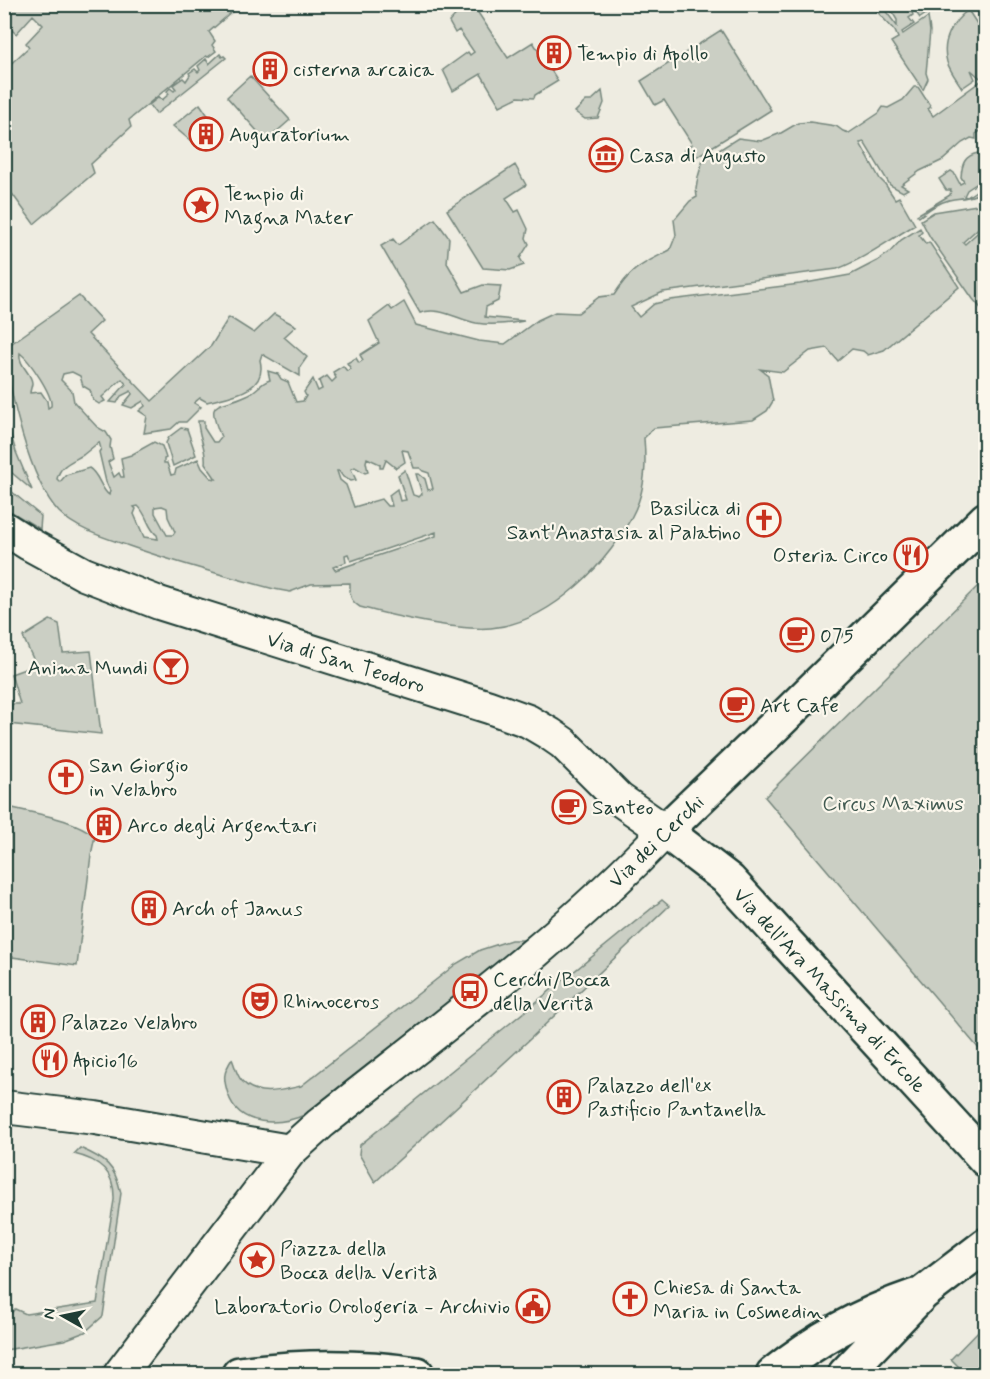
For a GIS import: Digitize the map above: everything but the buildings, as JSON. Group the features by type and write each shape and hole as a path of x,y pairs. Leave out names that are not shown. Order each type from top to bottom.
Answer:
{"main road":[{"name":"Via dei Cerchi","path":"665,831 986,519"},
{"name":"Via dell'Ara Massima di Ercole","path":"665,831 729,880 986,1160"},
{"path":"845,1374 922,1294 986,1245"},
{"path":"773,1374 808,1347 844,1325 922,1294"},
{"path":"239,1374 331,1367 417,1374"}],"street":[{"name":"Via di San Teodoro","path":"4,528 84,574 159,603 489,706 528,721 563,743 619,799 665,831"},
{"name":"Via dei Cerchi","path":"297,1144 544,946 593,902 665,831"},
{"path":"4,1107 297,1144"},
{"path":"120,1374 297,1144"}],"green space":[{"path":"5,4 240,5 209,32 215,41 212,45 216,51 206,56 129,120 131,127 91,164 94,173 34,224 5,184 4,70 29,47 26,43 43,25 33,15 16,34 12,30 5,38"},
{"path":"465,5 473,5 508,58 533,42 558,81 535,95 534,98 518,97 500,106 481,74 453,91 443,70 468,52 470,55 474,52 459,30 455,33 449,22"},
{"path":"871,5 881,5 897,26 897,20 888,5 922,5 926,14 920,18 915,11 912,12 913,15 909,18 914,24 902,32 903,34 928,17 930,31 926,73 928,79 923,90 891,42 898,38 895,31"},
{"path":"968,10 985,36 985,72 980,78 971,70 975,79 962,88 948,65 946,47 953,26"},
{"path":"721,30 771,110 691,160 684,150 692,144 664,100 655,105 641,81"},
{"path":"220,54 226,58 156,114 149,105 159,97 162,100 169,94 167,91 170,88 174,91 176,89 173,85 183,78 186,81 189,73 195,69 198,72 200,70 198,66 206,59 209,64"},
{"path":"250,76 290,120 266,141 227,97"},
{"path":"985,78 985,110 983,113 985,114 985,128 976,134 976,139 971,138 962,143 943,160 920,171 901,185 908,189 903,192 890,185 864,142 860,143 880,179 895,199 899,197 915,225 868,254 837,269 663,292 631,307 639,317 654,304 670,300 800,284 850,275 877,261 901,240 920,228 922,232 919,235 926,244 929,242 959,287 884,350 868,355 863,351 852,349 838,361 827,348 810,351 783,372 760,369 768,375 773,401 767,411 753,420 654,428 644,438 644,474 641,492 625,530 595,568 576,586 535,615 513,624 491,628 444,625 360,607 351,597 350,583 311,584 290,592 201,569 83,529 59,512 38,479 16,411 5,348 79,296 102,321 88,334 152,401 211,346 229,317 254,333 274,314 296,326 284,337 307,357 300,367 300,376 262,354 261,371 253,386 236,395 207,402 200,398 194,403 201,407 186,422 179,422 171,429 144,433 147,416 139,411 145,406 143,401 132,408 123,405 132,394 131,391 121,396 117,403 110,402 126,384 122,379 102,397 105,401 99,404 93,400 90,390 83,386 80,376 72,372 63,374 61,380 72,391 74,402 97,427 106,432 111,440 113,459 108,462 114,477 119,473 121,477 124,477 121,458 154,442 162,446 166,458 164,463 167,463 171,475 175,474 176,469 198,459 211,478 216,479 205,463 198,421 204,421 204,428 213,442 217,442 221,437 214,410 217,406 250,393 270,380 268,371 278,374 281,379 288,382 296,402 303,401 306,396 304,392 313,379 318,391 322,389 319,381 327,376 332,382 336,378 333,372 343,366 347,371 351,369 347,363 356,358 359,363 363,360 360,355 379,343 369,321 389,306 392,310 404,302 416,325 479,341 505,344 538,320 555,312 578,313 599,297 614,295 632,272 670,250 676,235 674,220 690,201 697,197 696,189 703,160 738,138 761,141 798,123 810,122 836,126 849,133 879,113 883,107 888,108 903,100 914,87 918,87 931,107 928,109 933,116","holes":["20,353 35,370 45,387 51,401 51,406 48,408 47,401 41,392 30,393 31,379 20,358","99,442 101,449 99,452 110,491 109,495 89,468 66,475 60,482 57,479 63,467","402,450 408,451 414,468 420,468 429,473 433,489 428,490 425,479 416,474 422,494 419,497 413,495 405,470 398,475 406,500 400,501 397,489 389,495 392,506 387,506 381,499 354,507 346,485 340,480 337,471 351,481 356,480 351,469 355,467 365,473 368,472 367,458 380,464 380,468 383,468 386,460 396,468 405,462","138,506 141,509 158,539 144,537 134,514 136,509 134,507","155,507 167,508 168,517 175,532 173,535 167,535 155,513","436,532 436,536 335,570 333,567 346,562 345,555 348,554 351,561"]},
{"path":"602,91 604,103 598,118 585,119 575,112 586,101 591,101"},
{"path":"200,104 211,120 201,129 200,134 193,138 192,142 173,126"},
{"path":"978,153 985,154 985,178 967,190 964,196 967,197 941,203 919,217 917,215 950,195 951,190 946,190 939,179 951,171 960,184 964,182 961,177 965,161"},
{"path":"515,165 526,185 506,198 515,212 519,210 528,229 526,238 529,244 520,258 524,265 510,270 483,268 447,210"},
{"path":"985,185 985,190 967,197"},
{"path":"985,201 985,225 983,224 963,242 965,244 985,226 985,313 930,237 921,220 934,212 977,205"},
{"path":"435,219 449,238 447,263 464,292 483,285 501,286 498,301 486,307 485,317 524,321 488,324 476,323 441,312 420,313 381,246 393,239 398,245"},
{"path":"4,412 16,452 32,490 5,467"},
{"path":"181,428 187,429 196,455 173,466 166,443 169,437"},
{"path":"5,486 41,516 40,529 5,508"},
{"name":"Circus Maximus","path":"985,579 985,1056 765,797"},
{"path":"50,620 59,624 63,653 91,651 101,734 8,724 12,704 20,704 11,674 36,665 23,637"},
{"path":"5,806 64,820 95,836 77,966 5,956"},
{"path":"662,900 669,906 529,1040 375,1182 359,1154 360,1145"},
{"path":"511,940 525,940 307,1114 285,1121 262,1121 241,1113 233,1105 225,1080 225,1072 232,1059 240,1079 255,1090 270,1091 301,1086 456,964 480,950"},
{"path":"80,1148 108,1164 116,1176 121,1193 103,1316 85,1332 64,1340 5,1350 5,1319 15,1309 26,1314 97,1303 114,1190 109,1175 104,1169 91,1160 74,1154"},
{"path":"985,1324 985,1374 966,1374 951,1359"}],"place":[{"name":"Tempio di Apollo","path":"554,53"},
{"name":"cisterna arcaica","path":"270,69"},
{"name":"Auguratorium","path":"206,134"},
{"name":"Casa di Augusto","path":"606,155"},
{"name":"Tempio di Magna Mater","path":"201,205"},
{"name":"Basilica di Sant'Anastasia al Palatino","path":"764,520"},
{"name":"Osteria Circo","path":"911,555"},
{"name":"075","path":"797,635"},
{"name":"Anima Mundi","path":"171,667"},
{"name":"Art Cafe","path":"737,705"},
{"name":"San Giorgio in Velabro","path":"66,777"},
{"name":"Santeo","path":"569,807"},
{"name":"Arco degli Argentari","path":"104,825"},
{"name":"Arch of Janus","path":"149,908"},
{"name":"Cerchi/Bocca della Verità","path":"470,991"},
{"name":"Rhinoceros","path":"260,1001"},
{"name":"Palazzo Velabro","path":"38,1022"},
{"name":"Apicio16","path":"50,1060"},
{"name":"Palazzo dell'ex Pastificio Pantanella","path":"564,1097"},
{"name":"Piazza della Bocca della Verità","path":"257,1260"},
{"name":"Chiesa di Santa Maria in Cosmedin","path":"630,1299"},
{"name":"Laboratorio Orologeria - Archivio","path":"533,1306"}]}
